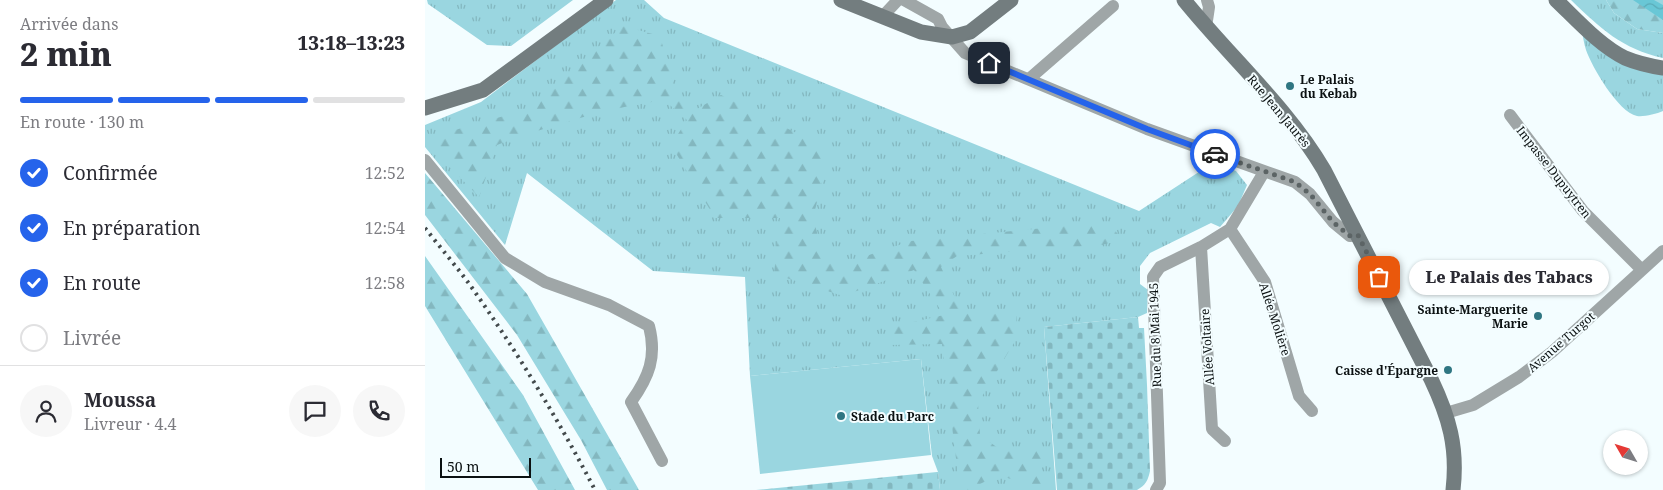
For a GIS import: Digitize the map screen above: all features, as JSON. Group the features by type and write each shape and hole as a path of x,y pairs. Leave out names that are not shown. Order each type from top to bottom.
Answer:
{"main road":[{"path":"425,108 483,90 607,0"},
{"path":"841,0 921,32 952,38 970,32 1011,0"},
{"name":"Rue Jean Jaurès","path":"1183,0 1290,121 1314,153 1358,235 1431,379 1446,413 1455,455 1453,490"},
{"path":"1556,0 1625,58 1663,68"}],"street":[{"path":"883,16 898,0"},
{"path":"904,0 938,19 942,27 965,53 1147,129 1295,182 1310,194 1333,222 1350,236 1358,235"},
{"path":"1206,27 1209,8 1207,0"},
{"path":"1029,79 1113,6"},
{"name":"Impasse Dupuytren","path":"1510,115 1583,211 1642,270"},
{"path":"425,160 505,258 545,282 609,305 649,326 652,339 651,364 643,385 631,402 662,461"},
{"name":"Rue du 8 Mai 1945","path":"1156,490 1160,483 1153,277 1160,267 1201,247 1230,229 1265,172"},
{"name":"Allée Molière","path":"1230,229 1265,282 1299,396 1312,411"},
{"name":"Allée Voltaire","path":"1201,247 1212,429 1225,441"},
{"name":"Avenue Turgot","path":"1446,413 1473,405 1519,378 1553,352 1663,251"}],"green space":[{"path":"427,0 573,0 511,46 487,45 428,4"},
{"path":"616,0 644,0 664,18 1139,211 1205,168 1210,160 1236,171 1247,185 1238,206 1220,227 1211,223 1150,253 1140,266 1140,284 1148,290 1147,313 1138,317 1044,327 1056,490 940,490 938,472 932,456 921,359 750,376 745,277 653,271 527,173 505,245 425,147 425,125 481,102"},
{"path":"1571,0 1606,0 1614,13 1637,29 1663,33 1663,58 1635,49 1624,43 1592,20"},
{"path":"1606,0 1663,0 1663,33 1637,29 1614,13"},
{"path":"623,26 660,36 677,97 697,109 721,95 830,150 813,218 821,247 845,263 911,241 1106,222 1124,240 1101,245 957,256 941,267 961,311 1017,312 1015,341 978,403 980,435 1002,451 1042,448 1042,489 998,475 968,490 958,475 942,344 889,345 891,327 944,315 914,270 843,296 774,274 780,218 715,218 671,145 687,120 664,100 580,118 497,145 479,197 445,162 434,136 525,110"},
{"path":"1582,31 1663,74 1663,111 1637,116 1622,106 1614,98 1594,67 1586,50"},
{"path":"425,173 527,294 639,490 607,490 581,440 517,335 425,215"},
{"path":"425,256 523,395 575,490 538,490 425,306"},
{"path":"1138,317 1139,328 1144,328 1150,471 1147,480 1137,490 1057,490 1044,327"},
{"name":"Stade du Parc","path":"921,359 931,455 760,474 750,376"},
{"path":"937,472 940,490 756,490"}],"water":[{"path":"1633,0 1654,0 1663,5 1663,20"}],"railway":[{"path":"425,228 470,285 504,334 551,411 595,490"}],"way so far":[{"path":"1215,154 1295,182 1310,194 1333,222 1350,236 1358,235 1379,277"}],"place":[{"name":"Le Palais du Kebab","path":"1290,86"},
{"name":"Le Palais des Tabacs","path":"1379,277"},
{"name":"Sainte-Marguerite Marie","path":"1538,316"},
{"name":"Caisse d'Épargne","path":"1448,370"},
{"name":"Stade du Parc","path":"841,416"}],"route":[{"path":"989,63 1147,129 1215,154"}]}
